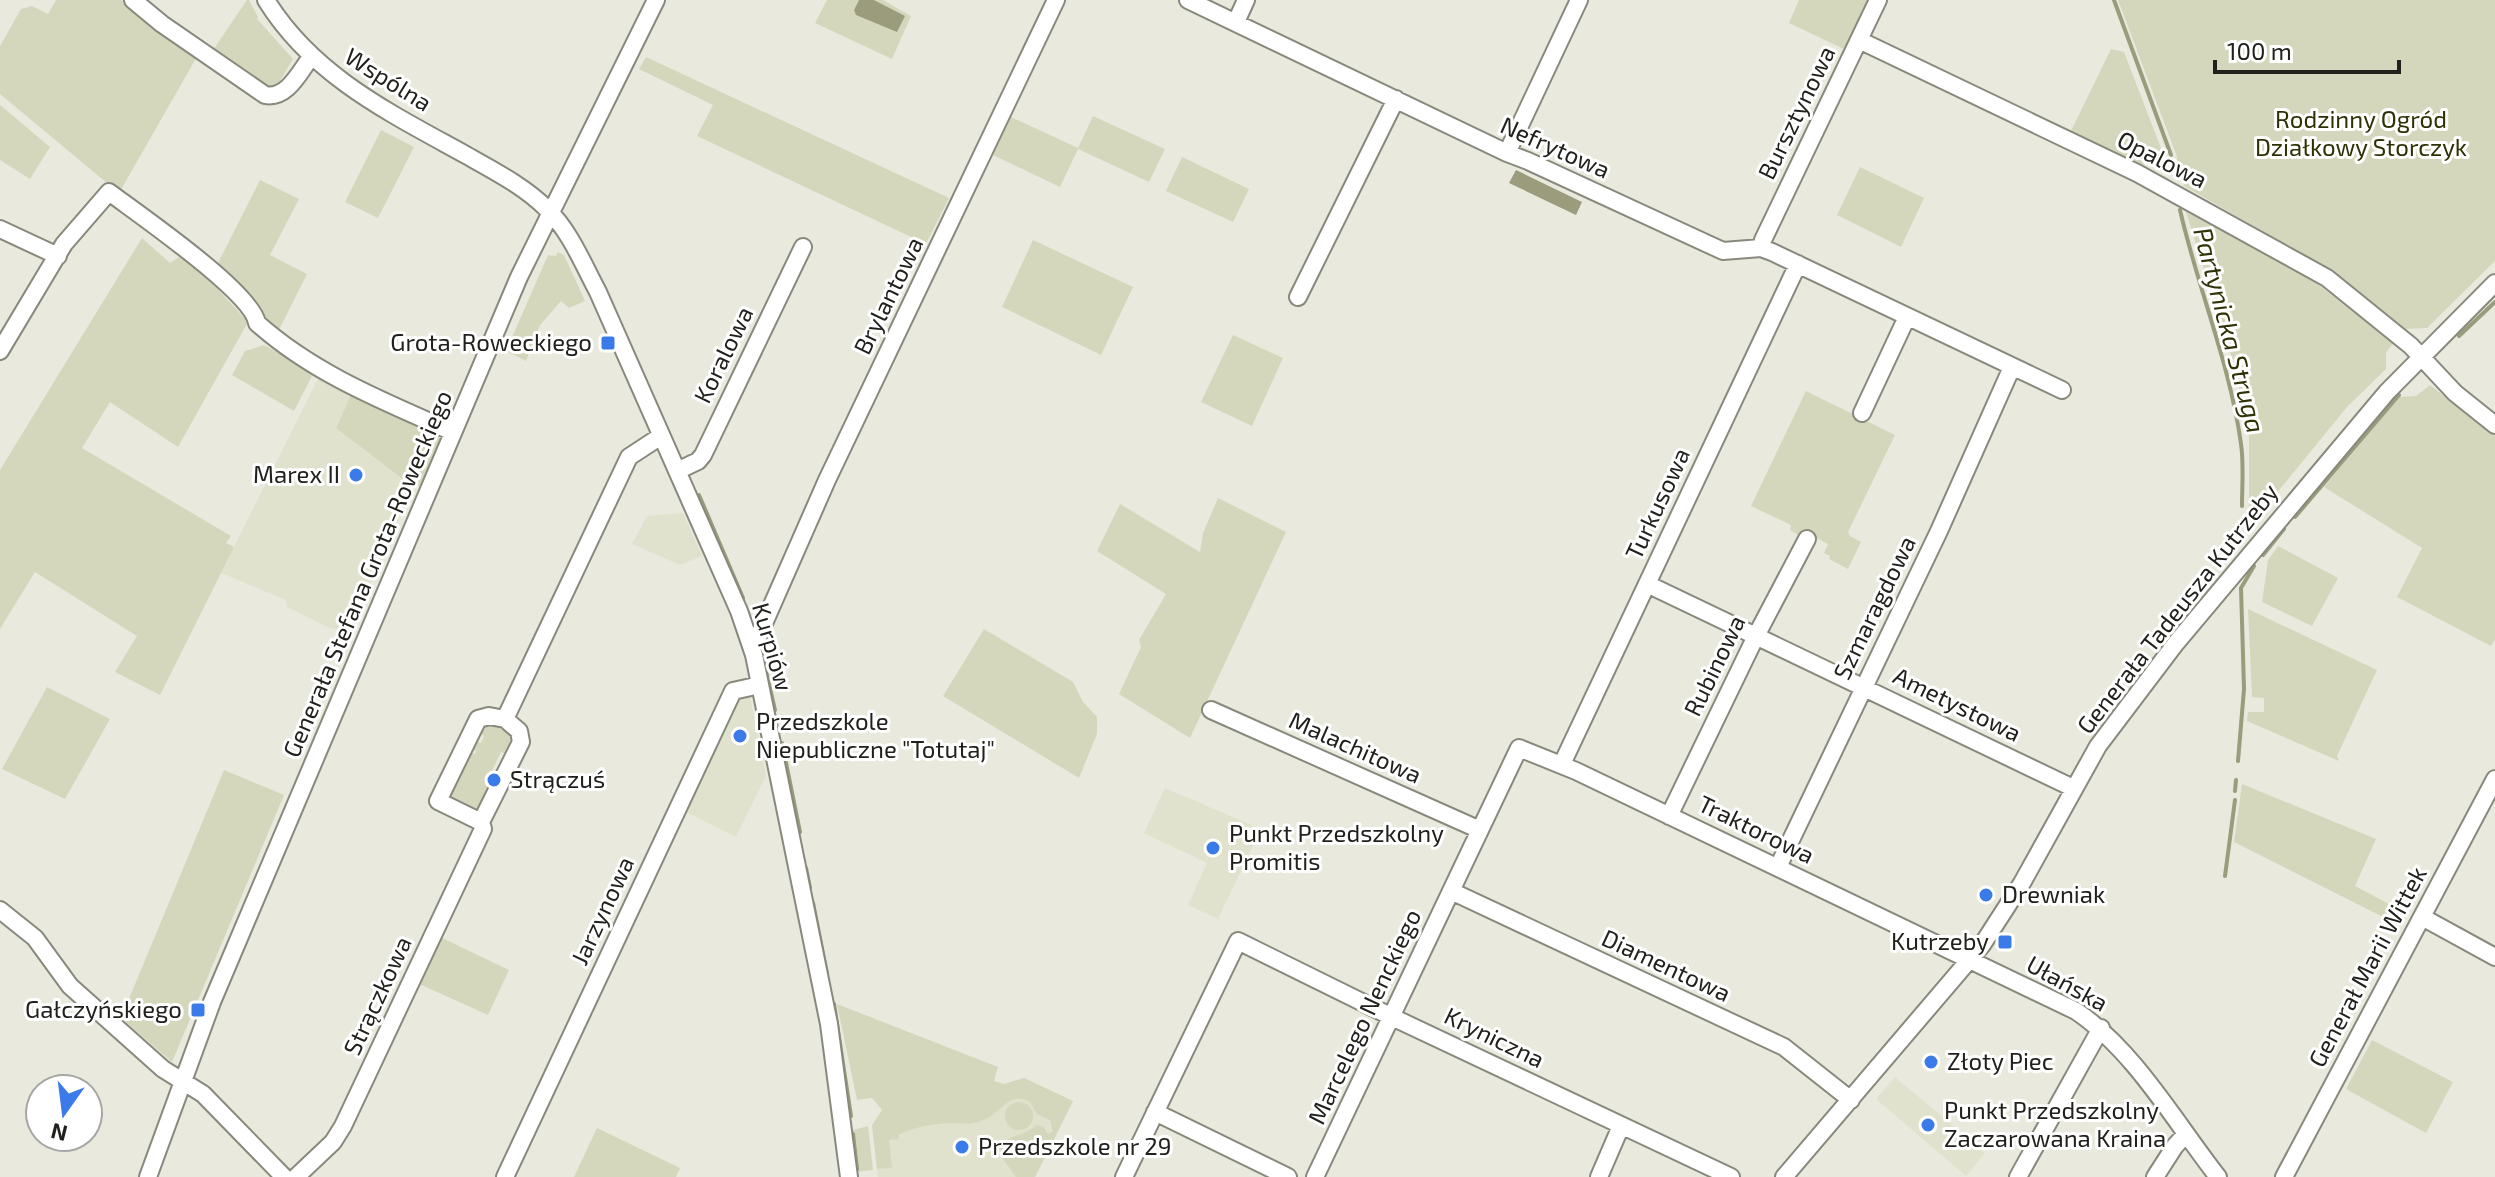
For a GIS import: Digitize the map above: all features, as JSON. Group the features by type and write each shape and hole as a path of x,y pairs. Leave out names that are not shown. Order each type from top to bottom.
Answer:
{"street":[{"name":"Wspólna","path":"133,0 162,24 265,95 282,93 311,57 355,92 507,178 534,196 550,212"},
{"path":"266,0 311,57"},
{"name":"Generała Stefana Grota-Roweckiego","path":"148,1177 182,1080 241,932 453,432 550,212 656,0"},
{"name":"Brylantowa","path":"750,641 758,637 827,480 1056,0"},
{"name":"Nefrytowa","path":"1188,0 1507,153 1723,251 1761,248 2062,390"},
{"path":"1236,22 1246,0"},
{"path":"1507,153 1579,0"},
{"name":"Bursztynowa","path":"1761,248 1878,0"},
{"name":"Opalowa","path":"1859,40 2137,173 2327,278 2422,357 2455,393 2495,425"},
{"path":"1298,297 1396,99"},
{"path":"0,351 64,244 109,192 219,277 255,313 257,323 287,347 367,394 453,432"},
{"name":"Kurpiów","path":"550,212 572,242 598,292 750,641 835,1056 849,1177"},
{"path":"0,229 58,256"},
{"name":"Koralowa","path":"677,471 698,461 703,455 803,247"},
{"name":"Turkusowa","path":"1562,764 1798,264"},
{"name":"Generała Tadeusza Kutrzeby","path":"1784,1177 1970,961 2022,883 2073,788 2127,704 2341,445 2495,283"},
{"path":"1862,413 1907,317"},
{"name":"Szmaragdowa","path":"1778,867 2012,367"},
{"path":"481,822 438,801 478,719 489,716 505,719 629,457 661,436"},
{"name":"Rubinowa","path":"1669,816 1807,539"},
{"name":"Ametystowa","path":"1647,584 2073,788"},
{"path":"742,619 768,614"},
{"name":"Jarzynowa","path":"505,1177 733,691 760,685"},
{"name":"Malachitowa","path":"1211,710 1480,830"},
{"name":"Strączkowa","path":"296,1177 333,1142 343,1126 483,829 481,822 521,742 519,731 505,719"},
{"name":"Traktorowa","path":"1519,748 1562,764 1970,961"},
{"name":"Marcelego Nenckiego","path":"1315,1177 1519,748"},
{"name":"Generał Marii Wittek","path":"2284,1177 2495,779"},
{"name":"Diamentowa","path":"1451,891 1784,1047 1851,1100"},
{"path":"0,910 35,938 70,986 163,1069 203,1094 284,1177"},
{"path":"2422,917 2495,957"},
{"name":"Kryniczna","path":"1155,1112 1238,941 1731,1177"},
{"name":"Ułańska","path":"1970,961 2076,1011 2101,1028 2134,1065 2218,1177"},
{"path":"2018,1177 2101,1028"},
{"path":"1124,1177 1155,1112 1288,1177"},
{"path":"1599,1177 1621,1126"},
{"path":"2155,1177 2185,1135"}],"shaded area":[{"path":"859,0 874,0 905,16 897,32 856,15 854,10"},
{"path":"1516,170 1582,202 1576,215 1509,183"},
{"path":"318,379 351,395 336,428 413,487 349,632 329,628 287,607 286,600 221,573"},
{"path":"683,513 702,556 680,565 632,544 647,516"},
{"name":"Przedszkole Niepubliczne \"Totutaj\"","path":"741,696 750,696 766,776 736,837 686,812"},
{"name":"Punkt Przedszkolny Promitis","path":"1165,788 1261,829 1218,919 1188,905 1207,863 1144,833"},
{"name":"Punkt Przedszkolny Zaczarowana Kraina","path":"1895,1077 1985,1153 1966,1176 1876,1099"},
{"name":"Przedszkole nr 29","path":"1024,1078 1073,1101 1035,1177 878,1177 872,1125"}],"green space":[{"path":"56,0 125,0 198,55 119,193 0,94 0,46 21,9 32,6 48,14"},
{"path":"247,0 257,19 293,59 275,89 268,90 211,53"},
{"path":"827,0 859,0 854,10 904,16 874,0 883,0 911,16 892,59 815,23"},
{"path":"1799,0 1872,0 1848,51 1789,23"},
{"name":"Rodzinny Ogród Działkowy Storczyk","path":"2118,0 2495,0 2495,261 2427,328 2405,329 2331,270 2184,186 2176,154"},
{"path":"2111,49 2124,52 2164,156 2141,165 2071,131"},
{"path":"646,57 949,198 926,244 697,136 713,105 639,69"},
{"path":"0,105 50,147 30,179 0,160"},
{"path":"1093,116 1165,149 1149,182 1078,149 1060,187 993,155 1011,117 1078,148"},
{"path":"381,130 414,147 378,218 345,202"},
{"path":"1182,157 1249,189 1233,222 1166,191"},
{"path":"1860,167 1924,198 1901,247 1837,215"},
{"path":"260,180 299,199 270,255 307,274 279,330 215,269"},
{"path":"2185,209 2311,279 2393,343 2386,353 2386,369 2347,407 2253,522 2249,520 2249,437 2235,368"},
{"path":"142,238 170,263 181,256 211,282 248,322 178,447 110,402 82,448 231,536 226,543 234,547 160,695 115,672 137,636 35,572 0,629 0,470"},
{"path":"1033,240 1133,287 1101,355 1002,307"},
{"path":"558,252 564,255 585,301 569,308 561,301 540,325 526,361 506,351 548,255 556,256"},
{"path":"1233,335 1283,358 1252,426 1201,402"},
{"path":"264,345 314,372 294,411 232,375 245,351"},
{"path":"2430,385 2495,436 2495,639 2491,646 2397,597 2422,548 2324,487 2399,397 2416,396"},
{"path":"1806,391 1895,435 1848,532 1861,542 1848,569 1824,553 1828,544 1807,533 1800,536 1790,530 1791,525 1751,506"},
{"path":"351,395 439,431 440,441 423,485 413,487 336,428"},
{"path":"1218,498 1286,532 1190,738 1119,694 1141,647 1139,640 1166,594 1097,551 1120,504 1200,552 1203,533"},
{"path":"2278,546 2338,578 2312,626 2262,602 2268,560"},
{"path":"2248,609 2377,670 2337,756 2339,761 2247,721 2248,712 2264,712 2264,698 2252,697"},
{"path":"984,629 1073,682 1083,702 1097,717 1097,734 1079,778 943,696"},
{"path":"47,687 110,719 65,799 2,769"},
{"path":"489,724 502,727 509,733 511,749 509,756 501,752 490,775 498,779 483,805 471,810 456,803 450,792 467,751 475,754 476,751 469,747 473,740 481,743 484,736 476,732"},
{"path":"224,770 284,795 172,1062 121,1018"},
{"path":"2242,784 2376,839 2355,886 2408,914 2401,926 2234,842"},
{"path":"438,936 509,970 488,1015 417,983"},
{"path":"837,1004 998,1067 994,1081 1004,1084 1024,1078 1073,1101 1035,1177 1016,1177 1000,1155 1009,1139 1036,1125 1043,1126 1048,1134 1053,1132 1050,1120 1037,1114 1030,1102 1022,1099 1010,1101 988,1118 977,1122 929,1125 898,1135 899,1139 889,1140 892,1168 877,1169 872,1125 882,1110 872,1098 857,1100"},
{"path":"2372,1040 2453,1082 2426,1133 2346,1089"},
{"path":"1019,1102 1029,1106 1033,1116 1029,1126 1019,1130 1009,1126 1005,1116 1009,1106"},
{"path":"868,1126 873,1170 855,1172 850,1131"},
{"path":"597,1128 680,1168 676,1177 574,1177"}],"waterway":[{"name":"Partynicka Struga","path":"2114,0 2171,155"},
{"name":"Partynicka Struga","path":"2180,210 2236,414 2242,459 2242,506"},
{"path":"2459,336 2495,302"},
{"path":"2295,517 2399,395"},
{"path":"699,495 743,598"},
{"path":"2263,555 2284,529"},
{"name":"Partynicka Struga","path":"2238,761 2244,689 2241,588 2254,566"},
{"path":"760,645 775,710"},
{"path":"782,743 800,832"},
{"name":"Partynicka Struga","path":"2235,791 2236,780"},
{"name":"Partynicka Struga","path":"2225,876 2235,800"},
{"path":"806,868 810,888"},
{"path":"813,903 827,974"},
{"path":"834,1004 851,1116"},
{"path":"853,1134 857,1169"}],"place":[{"name":"Grota-Roweckiego","path":"608,343"},
{"name":"Marex II","path":"356,475"},
{"name":"Przedszkole Niepubliczne \"Totutaj\"","path":"740,736"},
{"name":"Strączuś","path":"494,780"},
{"name":"Punkt Przedszkolny Promitis","path":"1213,848"},
{"name":"Drewniak","path":"1986,895"},
{"name":"Kutrzeby","path":"2005,942"},
{"name":"Gałczyńskiego","path":"198,1010"},
{"name":"Złoty Piec","path":"1931,1062"},
{"name":"Punkt Przedszkolny Zaczarowana Kraina","path":"1928,1125"},
{"name":"Przedszkole nr 29","path":"962,1147"}]}
